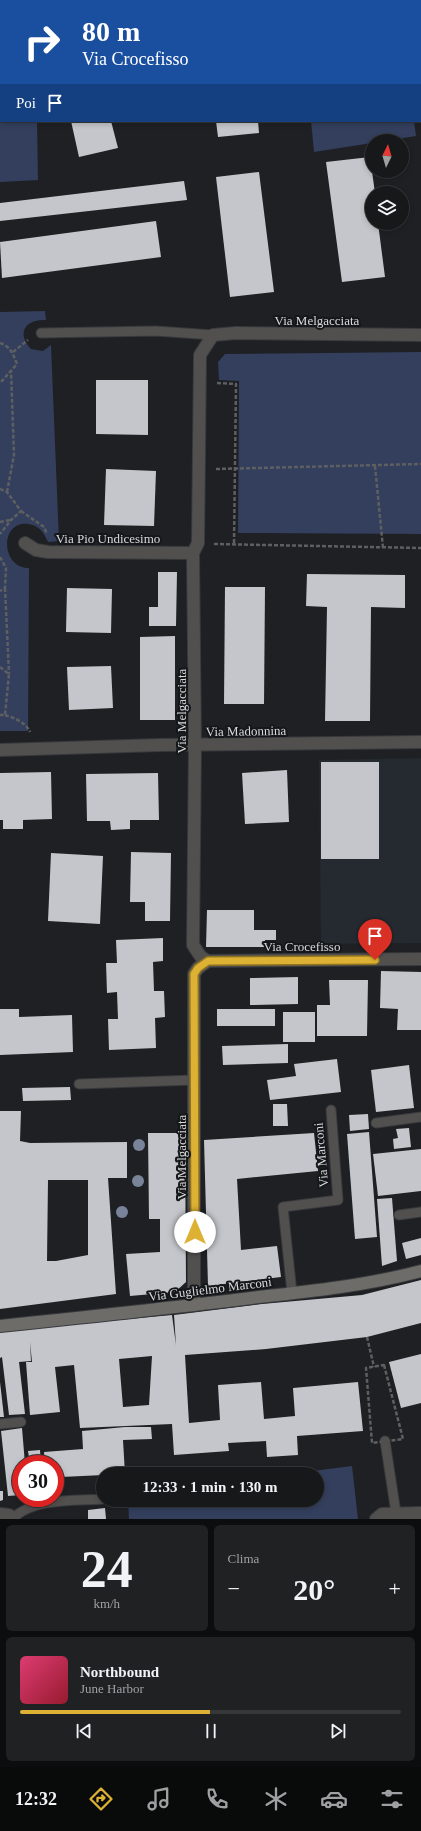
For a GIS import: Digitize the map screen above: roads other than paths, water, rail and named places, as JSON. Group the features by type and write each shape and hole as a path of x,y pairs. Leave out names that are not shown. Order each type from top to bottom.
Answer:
{"street":[{"name":"Via Melgacciata","path":"194,1305 194,974 198,968 208,961 201,957 193,945 195,548 199,469 200,355 213,335 236,333 421,335"},
{"name":"Via Pio Undicesimo","path":"25,543 36,550 48,552 195,548"},
{"name":"Via Madonnina","path":"0,750 36,748 421,742"},
{"name":"Via Crocefisso","path":"208,961 421,959"},
{"name":"Via Guglielmo Marconi","path":"0,1326 292,1293 387,1280 421,1271"},
{"path":"376,1519 382,1514 421,1513"},
{"path":"0,1514 9,1515 13,1518"}],"lane":[{"name":"Via Melgacciata","path":"41,333 156,331 213,335"},
{"path":"79,1084 194,1080"},
{"name":"Via Marconi","path":"292,1293 283,1207 338,1200 331,1110"},
{"path":"376,1123 421,1117"},
{"path":"399,1216 421,1212"},
{"path":"0,1424 21,1422"},
{"path":"385,1441 396,1514"},
{"path":"13,1518 21,1510 35,1505 96,1499"}]}
